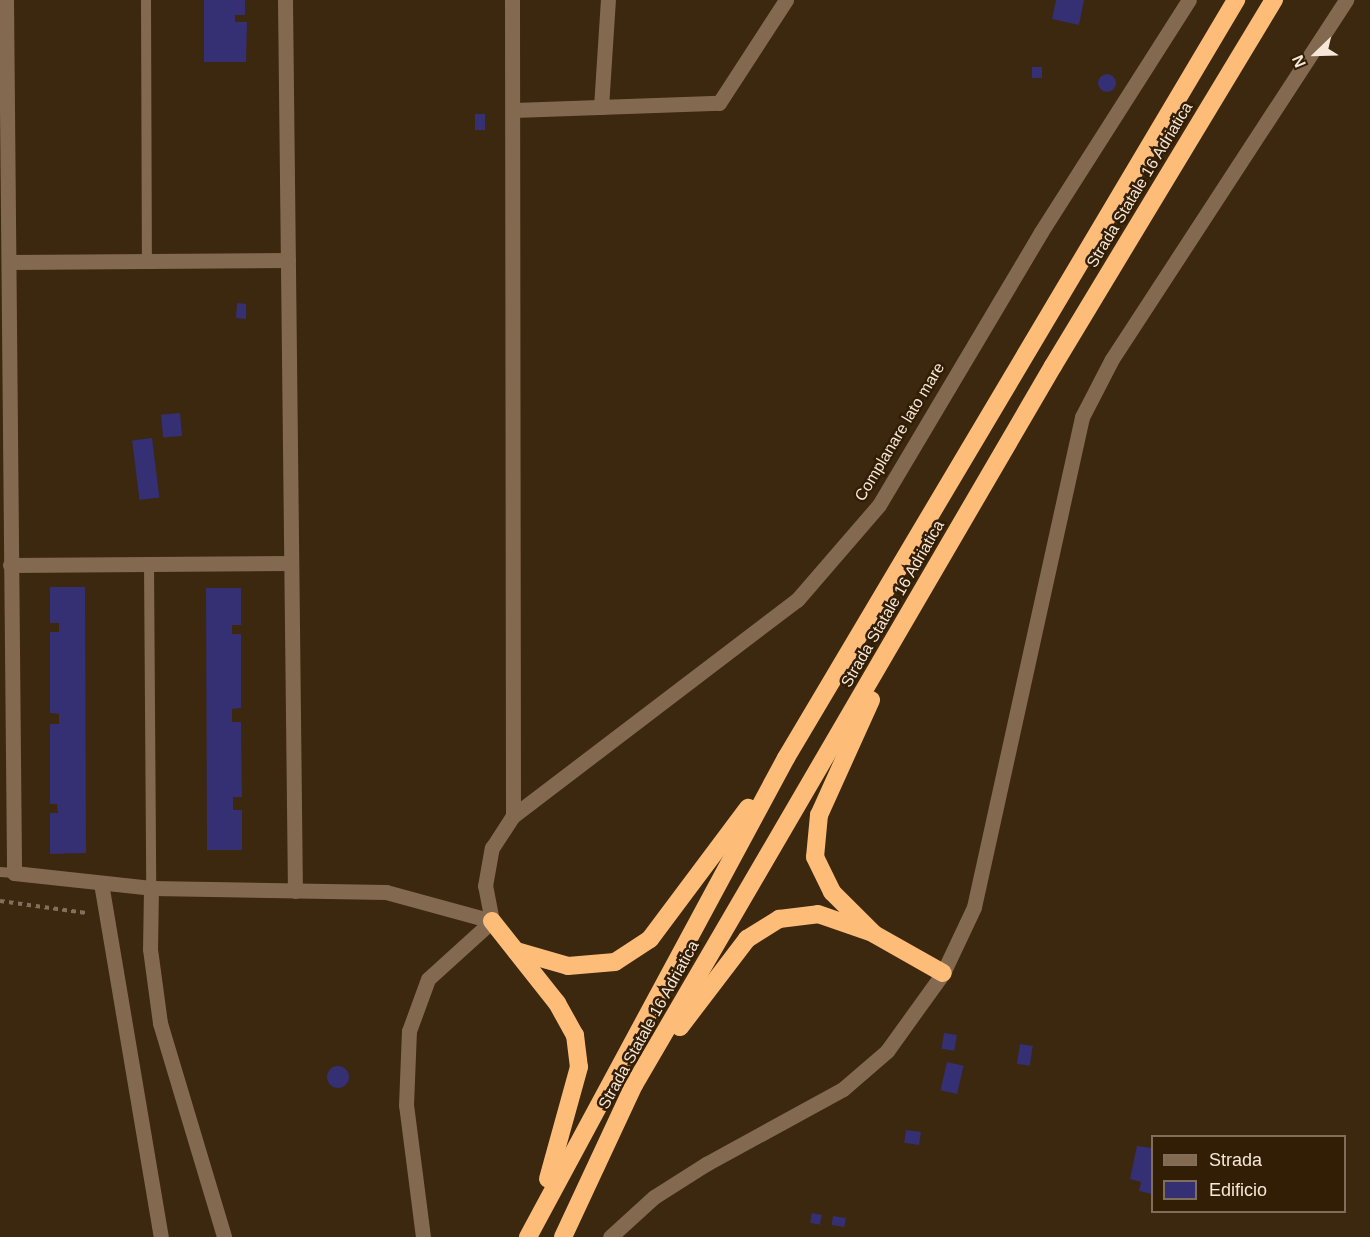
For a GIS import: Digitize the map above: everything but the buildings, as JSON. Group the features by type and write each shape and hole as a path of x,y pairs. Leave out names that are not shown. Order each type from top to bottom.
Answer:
{"highway":[{"name":"Strada Statale 16 Adriatica","path":"528,1237 539,1210 786,758 1236,0"},
{"name":"Strada Statale 16 Adriatica","path":"563,1237 634,1085 1275,0"},
{"path":"874,934 832,892 814,857 819,815 912,611"},
{"path":"516,951 568,966 615,962 650,939 786,758"},
{"path":"634,1085 747,939 779,919 818,914 874,934 943,974"},
{"path":"492,921 566,1018 574,1035 579,1067 539,1210"}],"street":[{"path":"6,0 10,565 7,873 151,888 386,892 492,921"},
{"path":"285,0 295,891"},
{"path":"492,921 485,886 492,848 513,816 514,110 512,0"},
{"path":"601,107 608,0"},
{"path":"514,110 720,104 786,0"},
{"name":"Complanare lato mare","path":"513,816 797,600 879,505 1041,232 1189,0"},
{"path":"610,1237 654,1197 697,1169 843,1089 887,1051 943,974 974,907 1082,417 1112,359 1346,0"},
{"path":"9,262 288,260"},
{"path":"10,565 291,563"},
{"path":"101,883 161,1237"},
{"path":"151,888 150,949 160,1023 224,1237"},
{"path":"423,1237 406,1105 409,1031 428,979 492,921"}],"lane":[{"path":"146,0 147,261"},
{"path":"149,564 151,888"}],"path":[{"path":"0,901 107,916"}]}
